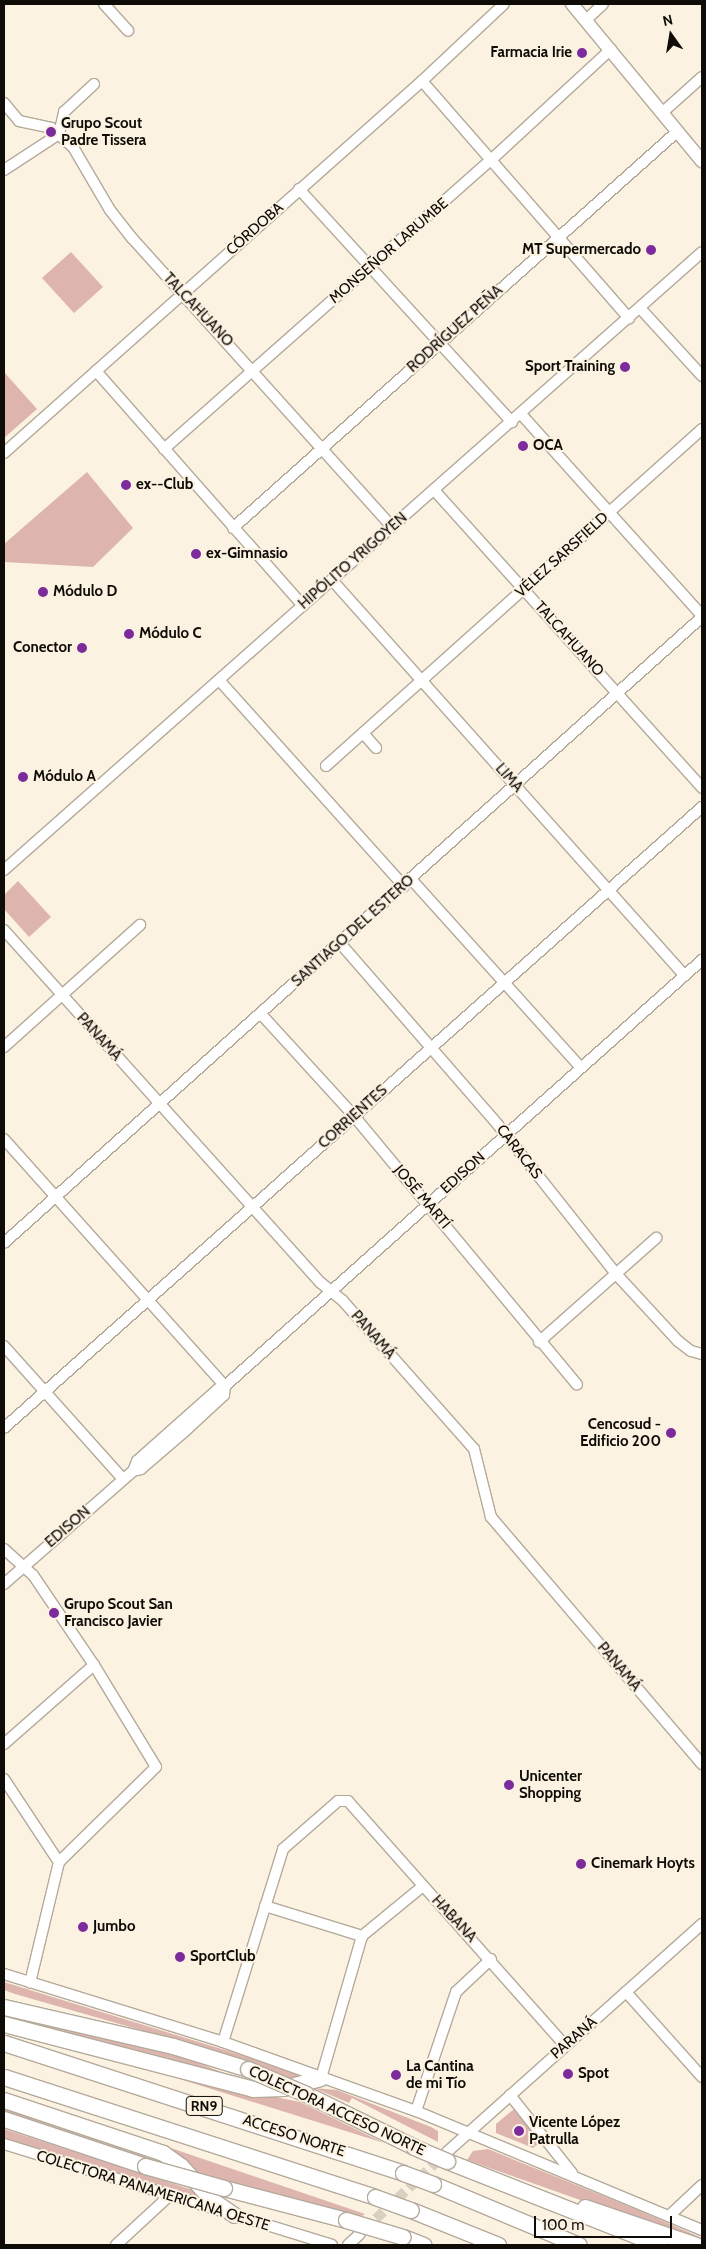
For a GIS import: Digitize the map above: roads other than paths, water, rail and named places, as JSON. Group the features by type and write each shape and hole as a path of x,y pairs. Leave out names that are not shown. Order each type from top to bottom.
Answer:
{"highway":[{"path":"4,1998 81,2025"},
{"name":"COLECTORA ACCESO NORTE","path":"4,2007 173,2046 248,2069 306,2094 414,2147 480,2175 660,2245"},
{"path":"4,2024 245,2087 283,2088 321,2078"},
{"name":"ACCESO NORTE","path":"4,2043 403,2173 579,2245"},
{"name":"ACCESO NORTE","path":"4,2077 376,2197 498,2245"},
{"path":"4,2100 163,2153 174,2160 212,2200 234,2215"},
{"path":"4,2119 145,2166 346,2220 424,2245"},
{"path":"480,2175 625,2219 696,2245"},
{"path":"404,2238 419,2245"}],"main road":[{"path":"572,4 702,161"}],"street":[{"path":"104,4 128,32"},
{"name":"CÓRDOBA","path":"4,453 422,81 504,4"},
{"path":"586,20 603,4"},
{"name":"MONSEÑOR LARUMBE","path":"164,449 492,159 611,50"},
{"path":"663,112 702,77"},
{"path":"422,81 629,318"},
{"path":"4,170 59,134 64,112 94,84"},
{"name":"TALCAHUANO","path":"4,103 19,121 40,124 59,134 79,155 110,210 392,527"},
{"name":"RODRÍGUEZ PEÑA","path":"233,528 678,131"},
{"path":"299,189 512,422"},
{"name":"HIPÓLITO YRIGOYEN","path":"4,870 702,252"},
{"path":"640,308 702,376"},
{"path":"96,371 303,606"},
{"path":"521,414 702,616"},
{"name":"VÉLEZ SARSFIELD","path":"326,766 702,429"},
{"name":"TALCAHUANO","path":"434,490 702,788"},
{"name":"LIMA","path":"332,580 685,976"},
{"name":"SANTIAGO DEL ESTERO","path":"4,1243 702,616"},
{"path":"218,680 504,983 581,1068"},
{"path":"363,733 376,748"},
{"name":"CORRIENTES","path":"4,1428 702,807"},
{"path":"4,1047 140,925"},
{"name":"PANAMÁ","path":"4,930 252,1207 331,1291 343,1301 474,1449 491,1517 702,1764"},
{"name":"CARACAS","path":"340,943 432,1047 506,1135 617,1275 678,1341 691,1351 702,1354"},
{"name":"EDISON","path":"4,1584 132,1471 141,1469 196,1421 224,1395 225,1386 702,960"},
{"name":"JOSÉ MARTÍ","path":"261,1014 354,1116 429,1204 539,1342 577,1385"},
{"path":"4,1138 225,1386"},
{"path":"539,1342 617,1275 656,1238"},
{"path":"4,1346 124,1479"},
{"path":"4,1549 23,1566 94,1665 155,1762 148,1776 60,1862 30,1983"},
{"path":"4,1744 94,1665"},
{"path":"4,1779 60,1862"},
{"name":"HABANA","path":"265,1906 283,1849 338,1801 348,1801 357,1807 423,1886 491,1959 565,2045"},
{"path":"321,2078 362,1936 423,1886"},
{"path":"223,2042 265,1906 362,1936"},
{"name":"PARANÁ","path":"447,2152 702,1924"},
{"path":"416,2111 456,1992 491,1959"},
{"path":"4,1974 223,2042 416,2111 573,2174 702,2230"},
{"path":"626,1992 702,2077"},
{"path":"510,2095 573,2174"},
{"name":"COLECTORA PANAMERICANA OESTE","path":"4,2144 168,2197 332,2245"},
{"path":"669,2216 702,2185"},
{"path":"116,2245 168,2197"},
{"path":"348,2245 360,2234"}],"tunnel":[{"path":"365,2229 444,2155"}],"place":[{"name":"Farmacia Irie","path":"582,53"},
{"name":"Grupo Scout Padre Tissera","path":"51,132"},
{"name":"MT Supermercado","path":"651,250"},
{"name":"Sport Training","path":"625,367"},
{"name":"OCA","path":"523,446"},
{"name":"ex--Club","path":"126,485"},
{"name":"ex-Gimnasio","path":"196,554"},
{"name":"Módulo D","path":"43,592"},
{"name":"Módulo C","path":"129,634"},
{"name":"Conector","path":"82,648"},
{"name":"Módulo A","path":"23,777"},
{"name":"Cencosud - Edificio 200","path":"671,1433"},
{"name":"Grupo Scout San Francisco Javier","path":"54,1613"},
{"name":"Unicenter Shopping","path":"509,1785"},
{"name":"Cinemark Hoyts","path":"581,1864"},
{"name":"Jumbo","path":"83,1927"},
{"name":"SportClub","path":"180,1957"},
{"name":"Spot","path":"568,2074"},
{"name":"La Cantina de mi Tío","path":"396,2075"},
{"name":"Vicente López Patrulla","path":"519,2131"}]}
